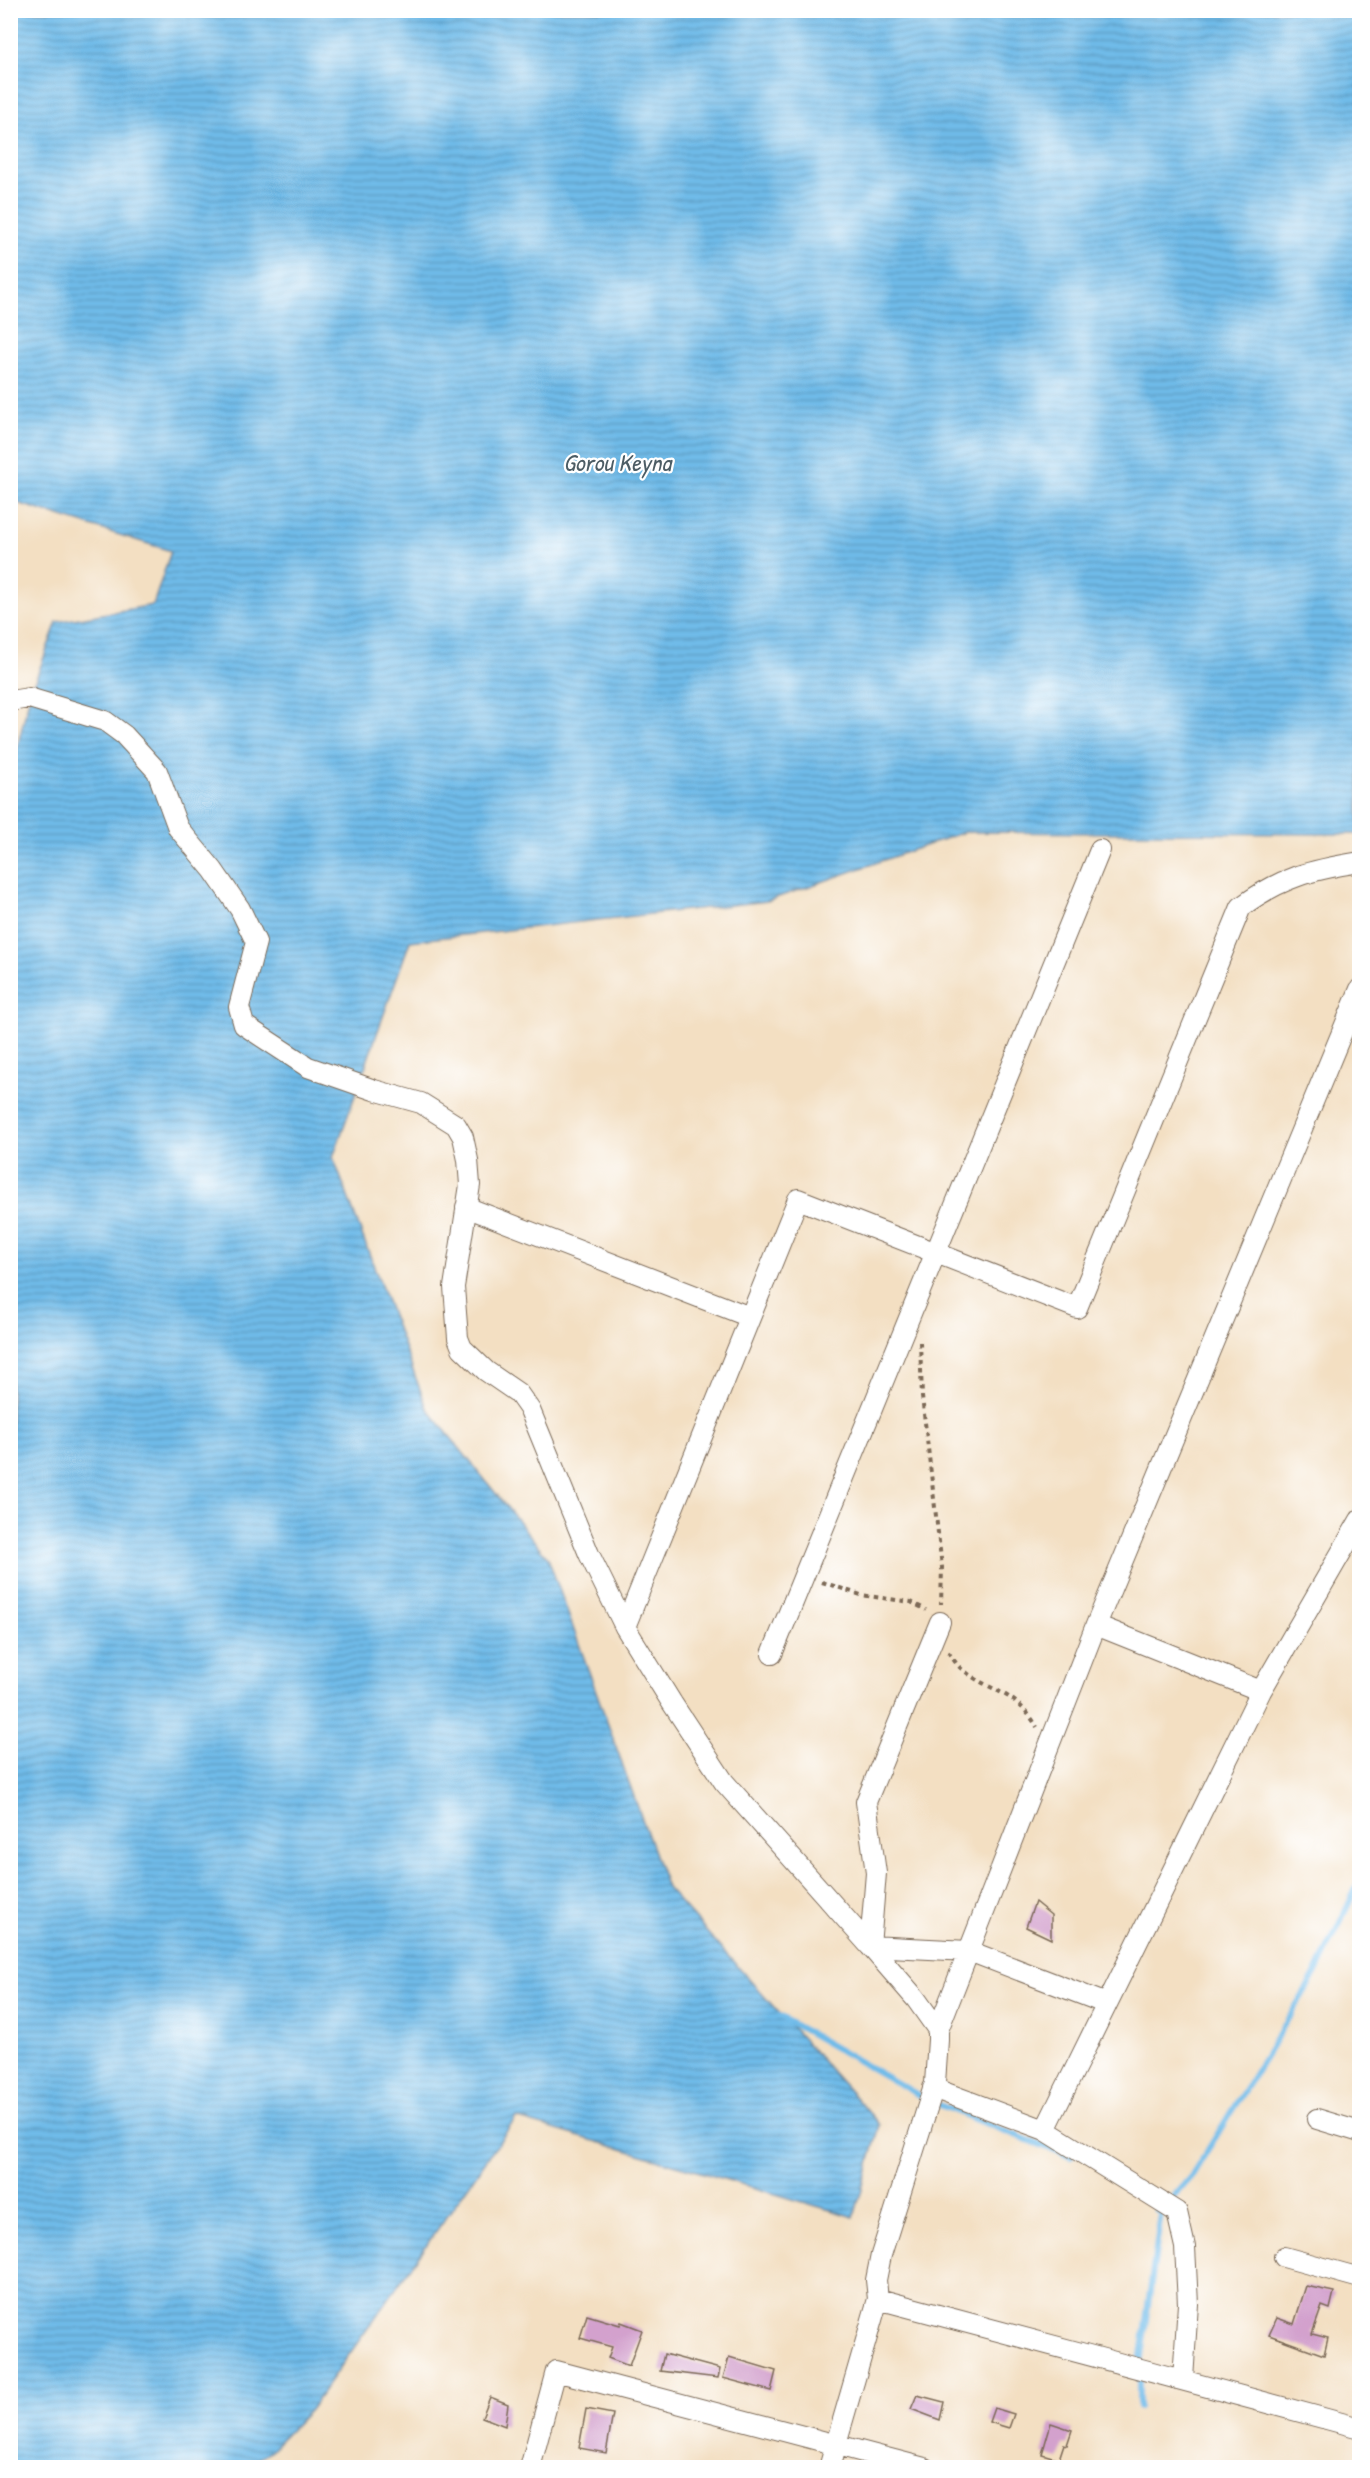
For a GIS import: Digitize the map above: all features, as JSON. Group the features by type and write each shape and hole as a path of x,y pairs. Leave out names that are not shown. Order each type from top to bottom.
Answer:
{"street":[{"path":"10,701 29,698 105,721 124,735 157,771 178,828 213,870 240,909 256,942 239,1007 244,1025 308,1067 374,1090 421,1102 456,1125 463,1137 470,1185 454,1287 458,1338 462,1348 486,1371 518,1393 530,1410 589,1554 625,1627 724,1782 916,1999 938,2030"},
{"path":"772,1654 1100,850"},
{"path":"625,1627 798,1199 1077,1308 1241,907 1264,890 1288,878 1323,868 1359,862"},
{"path":"829,2468 878,2299 876,2280 881,2255 933,2088 938,2030 1096,1625 1359,989"},
{"path":"466,1207 750,1317"},
{"path":"1046,2130 1261,1690 1359,1520"},
{"path":"870,1946 876,1873 866,1802 940,1622"},
{"path":"1096,1625 1261,1690"},
{"path":"870,1946 969,1951 1107,2004"},
{"path":"933,2088 1046,2130 1095,2158 1177,2212 1185,2247 1188,2304 1183,2379"},
{"path":"1317,2120 1359,2132"},
{"path":"1284,2257 1359,2278"},
{"path":"878,2299 1359,2428"},
{"path":"530,2468 556,2371 924,2468"}],"path":[{"path":"920,1341 922,1397 942,1568 940,1622"}],"water":[{"name":"Gorou Keyna","path":"11,11 1359,11 1359,834 964,832 767,901 410,941 333,1157 427,1408 548,1558 667,1888 880,2125 854,2217 516,2118 310,2410 270,2451 244,2467 11,2468 11,774 29,698 57,622 153,605 171,551 11,501"}],"building":[{"path":"1035,1902 1051,1915 1051,1939 1026,1927"},
{"path":"1306,2286 1334,2292 1330,2309 1322,2306 1312,2334 1328,2338 1324,2355 1269,2335 1277,2318 1294,2324"},
{"path":"587,2315 620,2325 621,2322 642,2330 629,2366 608,2358 612,2347 580,2338"},
{"path":"664,2354 720,2369 718,2378 660,2371"},
{"path":"729,2357 776,2371 771,2391 723,2378"},
{"path":"917,2395 944,2402 940,2420 911,2409"},
{"path":"490,2397 508,2404 505,2426 482,2417"},
{"path":"994,2408 1014,2414 1009,2428 989,2422"},
{"path":"586,2409 613,2414 606,2453 579,2448"},
{"path":"1051,2423 1072,2430 1059,2459 1042,2454"}],"waterway":[{"path":"1168,2203 1193,2174 1316,1973 1360,1880"},
{"path":"779,2016 929,2101 1071,2157"},
{"path":"1139,2407 1139,2370 1161,2213 1156,2210"}]}
